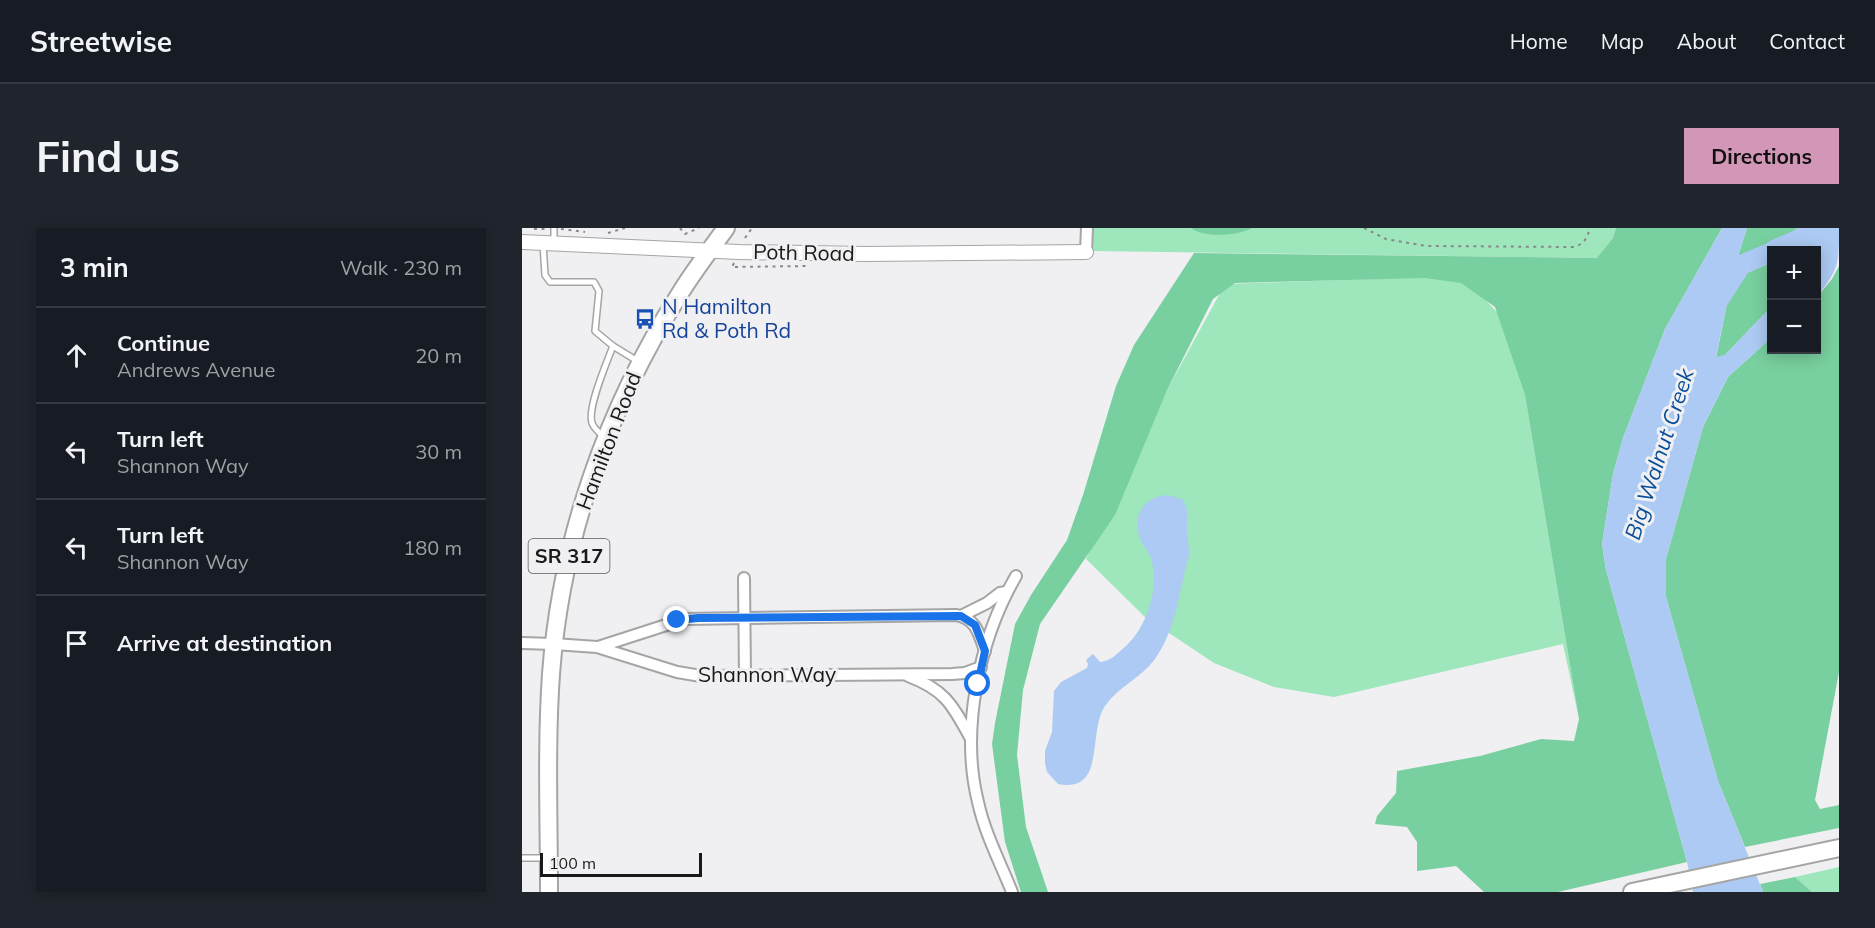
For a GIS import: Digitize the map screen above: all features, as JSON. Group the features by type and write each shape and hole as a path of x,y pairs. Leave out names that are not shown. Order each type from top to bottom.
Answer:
{"main road":[{"name":"Hamilton Road","path":"549,892 549,703 554,644 563,586 584,497 618,407 640,363 680,293 726,228"},
{"path":"1632,892 1839,848"}],"street":[{"path":"1086,252 1087,228"},
{"name":"Poth Road","path":"523,236 551,235 710,252 866,254 1086,252"},
{"path":"1012,892 992,846 977,801 971,740 974,708 985,651 1006,592 1016,576"},
{"path":"744,578 745,676"},
{"path":"961,616 987,603 1000,592 1006,592"},
{"path":"961,616 975,625 985,651"},
{"name":"Shannon Way","path":"597,647 685,619 961,616"},
{"name":"Shannon Way","path":"522,643 597,647 690,675 959,674 981,667"},
{"name":"Shannon Way","path":"905,675 924,683 947,700 957,713 971,740"}],"lane":[{"path":"551,235 545,275 550,282 594,282 599,291 595,331 640,363"},
{"path":"605,439 591,421 592,408 613,346"},
{"path":"522,858 549,858"}],"path":[{"path":"606,234 626,228"},
{"path":"680,228 685,234 699,228"},
{"path":"746,238 752,228"},
{"path":"1364,228 1386,239 1426,246 1554,247 1573,247 1582,244 1590,228"},
{"path":"523,236 589,233"}],"green space":[{"path":"1092,228 1616,228 1613,238 1598,258 1092,251"},
{"path":"1191,228 1252,228 1238,233 1212,235"},
{"path":"1616,228 1722,228 1665,329 1623,438 1613,474 1602,544 1606,570 1687,862 1558,892 1484,892 1456,866 1417,871 1417,842 1407,827 1375,824 1377,816 1396,793 1397,771 1480,756 1541,739 1574,741 1579,719 1525,395 1495,307 1461,283 1425,278 1235,283 1213,299 1167,390 1115,515 1040,624 1023,690 1017,755 1026,827 1048,892 1021,892 1005,842 992,744 1015,624 1067,540 1116,386 1134,345 1194,253 1597,258 1613,238"},
{"path":"1747,228 1812,228 1808,246 1767,246 1767,311 1725,355 1716,358 1734,269"},
{"path":"1839,266 1839,672 1815,800 1820,809 1839,805 1839,828 1745,847 1718,781 1666,597 1666,559 1703,427 1728,377 1767,342 1767,354 1821,354 1821,292"},
{"path":"1462,276 1498,313 1525,395 1579,719 1563,644 1334,697 1274,687 1214,663 1145,617 1086,559 1167,390 1225,284"},
{"path":"1839,867 1839,892 1812,892 1795,877"},
{"path":"1795,877 1812,892 1763,892 1760,884"}],"water":[{"path":"1722,228 1747,228 1734,269 1716,357 1725,355 1767,311 1767,342 1728,377 1703,427 1666,559 1666,597 1718,781 1763,892 1693,892 1687,862 1606,570 1602,544 1613,474 1623,438 1665,329"},
{"path":"1812,228 1839,228 1836,266 1821,291 1821,246 1808,246"},
{"path":"1167,495 1182,499 1188,516 1189,552 1173,622 1155,659 1143,672 1116,693 1105,706 1100,717 1090,770 1083,779 1073,784 1058,784 1047,772 1045,763 1045,751 1052,732 1054,691 1061,682 1087,668 1086,660 1093,654 1100,662 1114,656 1134,637 1146,617 1153,593 1153,570 1149,553 1141,541 1137,522 1146,504"}],"waterway":[{"name":"Big Walnut Creek","path":"1783,246 1802,238 1808,228"},
{"name":"Big Walnut Creek","path":"1718,301 1741,265 1767,254"}],"place":[{"name":"N Hamilton Rd & Poth Rd","path":"645,319"}],"route":[{"path":"677,620 961,616 975,625 985,651 978,684"}]}
